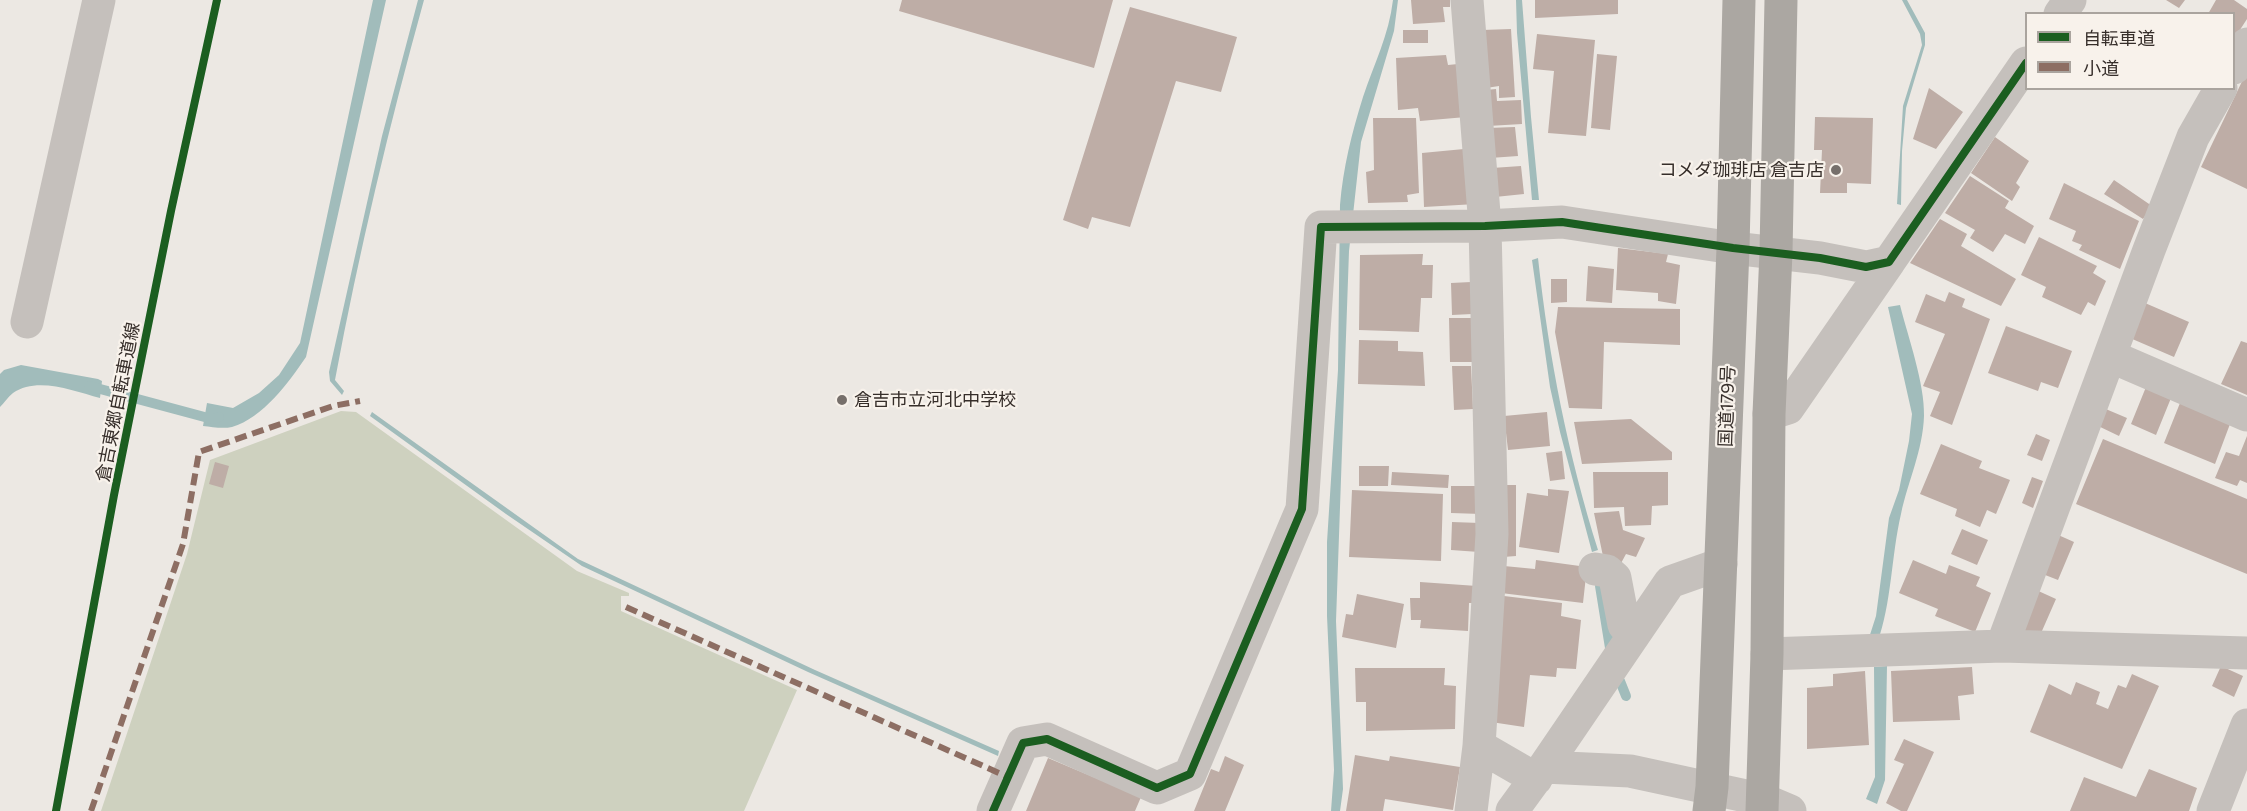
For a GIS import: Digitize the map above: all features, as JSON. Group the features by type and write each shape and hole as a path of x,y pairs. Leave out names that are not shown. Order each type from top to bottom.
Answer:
{"highway":[{"name":"国道179号","path":"1710,799 1734,248 1739,0"},
{"path":"1772,807 1767,654 1769,414 1776,252 1781,0"}],"street":[{"path":"27,322 99,0"},
{"path":"1467,0 1485,226 1492,534 1479,746 1471,811"},
{"path":"2235,66 2247,44"},
{"path":"1769,414 1788,408 2025,64"},
{"path":"2002,646 2193,137 2220,90"},
{"path":"993,811 1023,743 1047,739 1157,788 1190,774 1302,509 1321,227 1485,226 1562,222 1734,248 1820,258 1866,267 1889,262"},
{"path":"2110,356 2247,416"},
{"path":"1512,811 1670,582 1721,564"},
{"path":"1595,569 1607,571 1616,578 1624,625 1634,635"},
{"path":"1767,654 2002,646 2247,653"},
{"path":"2213,811 2247,724"},
{"path":"1479,746 1540,773 1630,771 1710,799 1772,807"}],"green space":[{"path":"341,411 356,412 577,571 629,593 629,596 621,596 621,611 797,690 744,811 101,811 187,554 210,460"}],"water":[{"path":"373,0 386,0 306,357 283,388 254,416 232,427 203,426 207,403 233,408 259,393 279,375 300,343"},
{"path":"418,0 424,0 375,189 335,380 344,391 342,395 330,381 329,372 382,136"},
{"path":"1393,0 1398,0 1394,31 1361,142 1349,251 1336,621 1343,789 1340,811 1331,811 1334,770 1327,616 1327,542 1338,370 1340,205 1343,177 1352,137 1363,97 1385,37"},
{"path":"1516,0 1522,0 1539,200 1532,200"},
{"path":"1902,0 1907,0 1925,33 1925,45 1906,108 1901,205 1897,204 1903,106 1922,45 1920,34"},
{"path":"1538,258 1561,406 1598,550 1592,552 1550,387 1532,260"},
{"path":"1900,305 1919,375 1924,416 1918,453 1901,514 1889,596 1877,644 1868,641 1876,616 1889,518 1899,490 1912,414 1888,307"},
{"path":"21,365 98,379 102,381 100,398 44,385 23,388 13,393 0,407 0,374 4,370"},
{"path":"372,412 578,559 815,670 999,751 998,756 808,672 582,566 370,416"},
{"path":"1887,666 1885,780 1877,804 1866,799 1875,777 1874,667"}],"building":[{"path":"902,0 1113,0 1094,68 899,11"},
{"path":"1411,0 1450,0 1450,7 1443,7 1445,22 1413,24"},
{"path":"1535,0 1618,0 1618,14 1535,18"},
{"path":"2166,0 2185,0 2179,8"},
{"path":"2216,0 2234,0 2247,9 2247,19 2235,37 2235,12 2209,12"},
{"path":"1130,7 1237,37 1221,92 1176,81 1130,227 1092,217 1088,229 1063,220"},
{"path":"1511,29 1515,97 1499,98 1499,86 1486,88 1482,30"},
{"path":"1403,30 1428,30 1428,43 1403,43"},
{"path":"1537,34 1595,40 1586,136 1548,133 1554,71 1533,69"},
{"path":"1597,54 1617,56 1610,130 1591,128"},
{"path":"1446,55 1448,65 1458,64 1466,117 1420,121 1418,108 1398,110 1396,58"},
{"path":"2247,71 2247,189 2201,167"},
{"path":"1929,88 1963,112 1936,149 1913,139"},
{"path":"1496,89 1497,101 1521,100 1522,124 1488,126 1486,90"},
{"path":"1815,117 1873,118 1871,184 1847,183 1847,193 1820,193 1822,150 1814,150"},
{"path":"1373,118 1416,118 1419,193 1407,195 1408,202 1368,203 1366,172 1374,170"},
{"path":"1515,127 1518,156 1490,158 1488,128"},
{"path":"1995,137 2029,161 2016,183 2020,187 2012,201 1971,173"},
{"path":"1464,149 1476,204 1424,207 1422,153"},
{"path":"1521,166 1524,194 1495,197 1492,168"},
{"path":"1970,176 2009,201 2005,208 2034,226 2025,244 2005,234 1993,252 1970,238 1975,230 1945,213"},
{"path":"2114,180 2152,206 2143,219 2104,194"},
{"path":"2064,183 2139,221 2120,269 2079,250 2082,245 2072,241 2076,231 2049,219"},
{"path":"1940,219 1967,234 1961,246 2016,279 2001,306 1910,263"},
{"path":"2039,237 2097,266 2093,273 2106,281 2095,306 2088,302 2081,315 2042,297 2046,287 2021,275"},
{"path":"1618,248 1668,254 1666,262 1680,265 1676,304 1658,301 1658,293 1616,290"},
{"path":"1423,254 1422,265 1433,265 1432,298 1421,298 1419,332 1359,330 1360,255"},
{"path":"1588,266 1614,269 1612,303 1586,301"},
{"path":"1551,279 1567,279 1567,302 1551,303"},
{"path":"1471,282 1472,314 1452,315 1451,283"},
{"path":"1949,292 1965,299 1962,307 1990,319 1952,425 1930,416 1940,392 1923,386 1945,334 1915,322 1926,294 1945,302"},
{"path":"2145,303 2189,322 2174,357 2130,338"},
{"path":"1558,307 1680,309 1680,345 1604,342 1602,409 1569,408 1555,332"},
{"path":"1449,318 1473,318 1474,362 1450,362"},
{"path":"2006,326 2072,351 2058,388 2041,382 2038,391 1988,373"},
{"path":"1359,340 1398,341 1398,351 1423,352 1425,386 1358,384"},
{"path":"2241,341 2247,343 2247,395 2221,384"},
{"path":"1452,366 1471,366 1473,409 1454,410"},
{"path":"2146,387 2171,398 2156,435 2131,424"},
{"path":"2180,403 2230,424 2215,464 2164,443"},
{"path":"2101,407 2127,418 2119,436 2094,424"},
{"path":"1547,412 1550,446 1508,450 1504,416"},
{"path":"1631,419 1672,452 1672,460 1582,464 1574,422"},
{"path":"2036,434 2050,440 2042,461 2027,455"},
{"path":"2247,436 2247,483 2240,480 2237,486 2215,478 2226,452 2239,456"},
{"path":"2103,439 2247,499 2247,574 2076,504"},
{"path":"1941,444 1982,461 1979,468 2010,480 1996,514 1987,510 1980,527 1955,516 1957,509 1920,494"},
{"path":"1562,451 1565,479 1550,481 1546,453"},
{"path":"215,462 229,466 223,488 209,484"},
{"path":"1359,466 1389,466 1388,486 1359,486"},
{"path":"1392,472 1449,475 1448,488 1391,485"},
{"path":"1593,472 1668,472 1668,505 1652,506 1651,525 1625,526 1624,507 1594,508"},
{"path":"2032,477 2043,481 2033,508 2022,503"},
{"path":"1504,485 1516,485 1516,556 1503,557"},
{"path":"1451,486 1481,486 1481,514 1451,513"},
{"path":"1548,489 1569,491 1559,553 1519,547 1527,493 1548,496"},
{"path":"1352,490 1443,494 1441,561 1349,557"},
{"path":"1619,511 1623,530 1645,538 1636,557 1626,554 1620,565 1604,561 1594,513"},
{"path":"1452,522 1480,523 1479,552 1451,550"},
{"path":"1962,529 1988,540 1977,565 1951,554"},
{"path":"2056,534 2074,542 2058,580 2040,573"},
{"path":"1536,560 1587,567 1583,603 1501,593 1504,566 1535,569"},
{"path":"1913,560 1946,574 1949,565 1980,577 1976,586 1991,593 1975,632 1935,616 1938,609 1899,593"},
{"path":"1420,582 1477,586 1477,603 1469,603 1468,631 1420,628 1421,620 1411,620 1410,598 1420,598"},
{"path":"2034,589 2056,599 2038,640 2016,630"},
{"path":"1357,594 1404,604 1396,648 1342,637 1346,614 1353,615"},
{"path":"1504,596 1562,603 1561,616 1581,620 1576,669 1557,668 1556,677 1530,675 1524,727 1491,722"},
{"path":"2221,666 2243,676 2234,697 2212,686"},
{"path":"1972,667 1974,694 1958,696 1960,720 1893,722 1891,671"},
{"path":"1355,668 1445,668 1444,685 1456,686 1455,729 1366,731 1366,702 1356,702"},
{"path":"1865,671 1869,745 1807,749 1807,688 1833,686 1833,674"},
{"path":"2132,674 2159,686 2122,769 2030,732 2049,684 2071,695 2076,682 2100,692 2096,704 2108,709 2118,685 2126,688"},
{"path":"1904,739 1934,752 1907,811 1901,811 1886,803 1904,764 1894,760"},
{"path":"1355,755 1389,761 1390,756 1460,767 1453,810 1385,799 1383,811 1346,811"},
{"path":"1225,756 1244,765 1225,811 1194,811 1211,769 1219,772"},
{"path":"1048,758 1141,797 1135,811 1026,811"},
{"path":"2149,769 2197,788 2189,811 2070,811 2084,777 2136,797"}],"waterway":[{"path":"89,386 212,419 219,417"},
{"path":"1600,586 1611,654"},
{"path":"1620,681 1626,696"}],"marked path":[{"path":"91,811 183,544 199,452 333,406 360,401"},
{"path":"626,607 1008,777"}],"cycle path":[{"name":"倉吉東郷自転車道線","path":"56,811 114,495 171,211 217,0"},
{"path":"993,811 1023,743 1047,739 1157,788 1190,774 1302,509 1321,227 1485,226 1562,222 1733,248 1820,258 1866,267 1889,262 2025,64"}],"place":[{"name":"コメダ珈琲店 倉吉店","path":"1836,170"},
{"name":"倉吉市立河北中学校","path":"842,400"}]}
